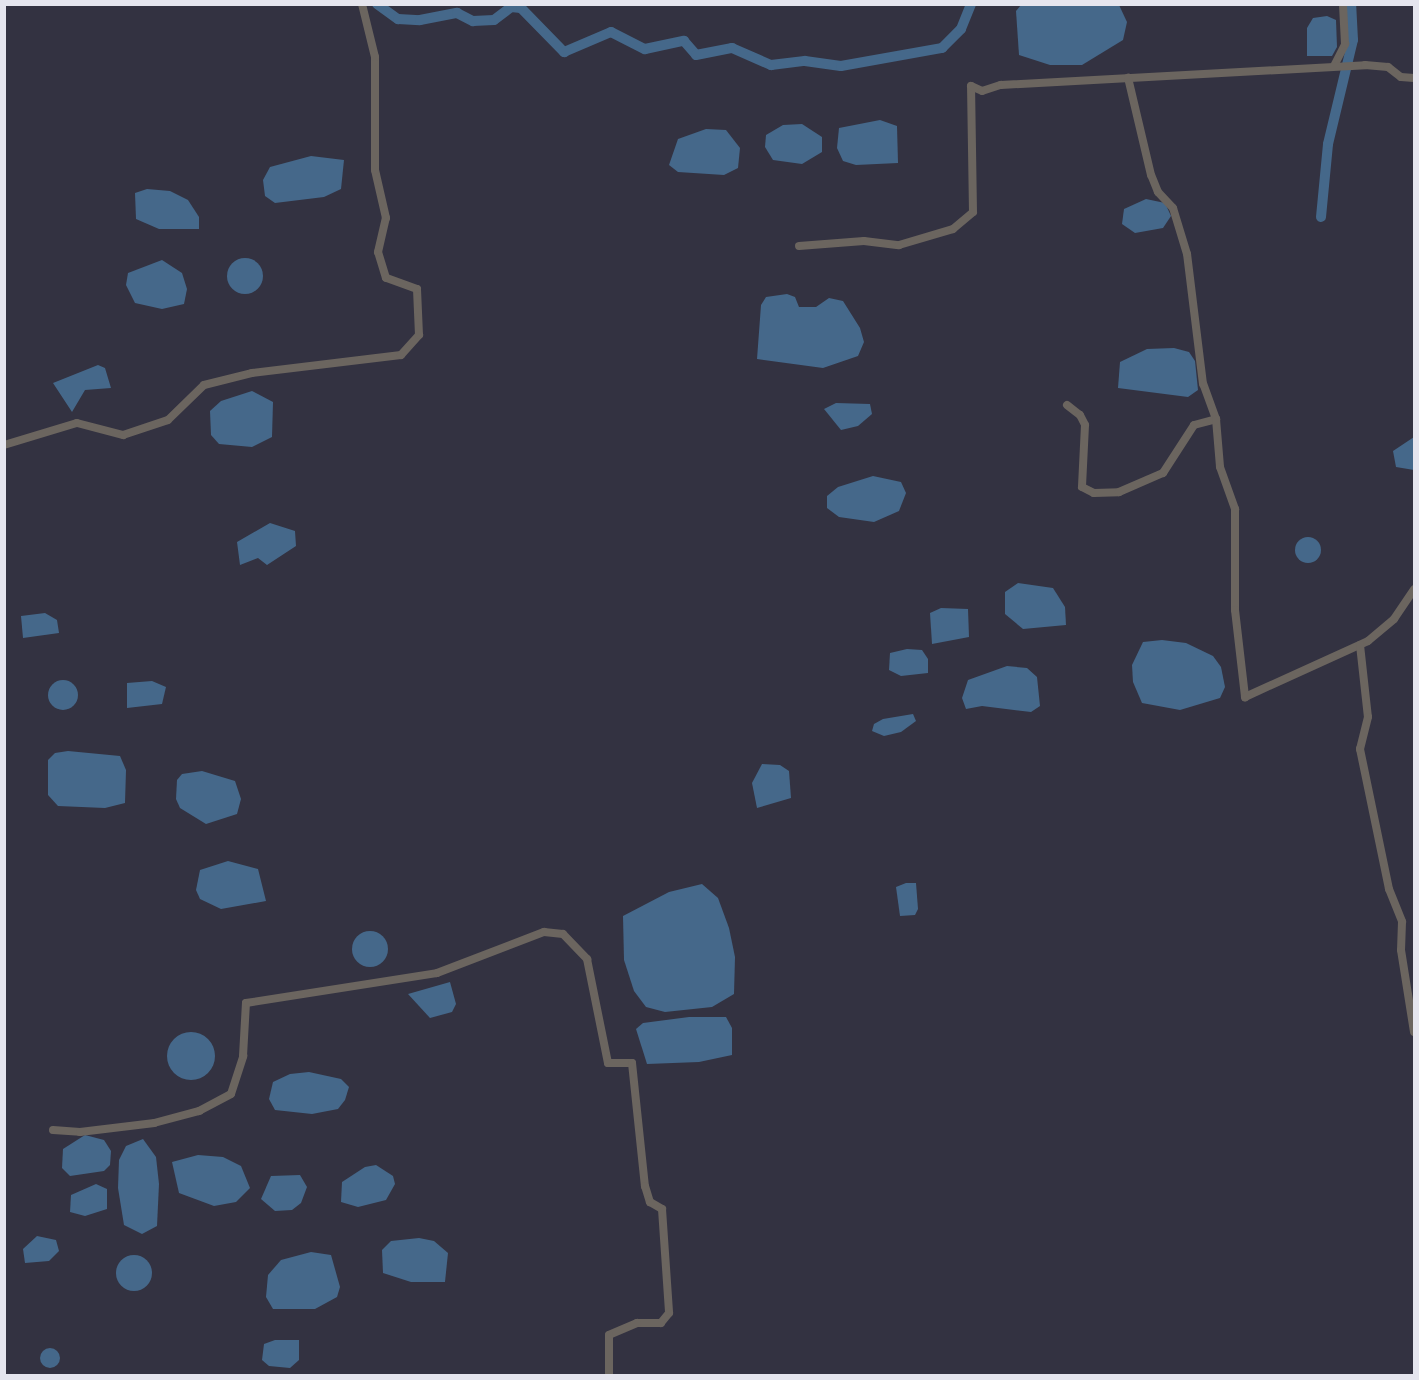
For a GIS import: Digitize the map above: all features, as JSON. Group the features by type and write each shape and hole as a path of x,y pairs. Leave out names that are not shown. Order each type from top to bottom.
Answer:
{"street":[{"path":"4,446 76,423 123,435 168,420 204,385 252,373 401,355 419,335 417,289 386,279 378,252 387,218 375,170 375,57 362,4"},
{"path":"1334,66 1345,44 1343,4"},
{"path":"800,246 864,241 898,245 953,229 973,212 971,86 982,91 1001,85 1365,65 1388,66 1401,77 1414,78"},
{"path":"1128,78 1141,147 1158,192 1173,208 1187,254 1203,384 1216,419 1220,466 1235,509 1235,610 1245,698 1360,645 1394,619 1414,589"},
{"path":"1067,405 1080,415 1085,425 1082,487 1094,493 1119,492 1163,473 1194,425 1216,419"},
{"path":"1360,645 1368,717 1360,749 1389,889 1402,922 1401,950 1414,1032"},
{"path":"53,1130 80,1132 154,1123 199,1111 231,1094 243,1056 246,1003 437,973 544,932 563,934 587,959 608,1064 632,1063 645,1186 650,1202 662,1209 669,1313 661,1323 637,1323 609,1335 609,1376"}],"water":[{"path":"1021,5 1119,5 1127,22 1123,40 1082,65 1050,65 1019,55 1016,11"},
{"path":"1327,16 1336,20 1337,47 1332,56 1307,56 1307,28 1313,18"},
{"path":"880,120 897,126 898,163 856,165 843,161 837,148 839,128"},
{"path":"802,124 822,137 822,152 802,164 773,160 765,147 766,135 783,125"},
{"path":"706,129 726,130 740,148 738,168 724,175 678,172 669,165 678,139"},
{"path":"311,156 344,160 341,189 324,197 275,203 265,196 263,180 270,167"},
{"path":"147,189 170,191 188,200 199,217 199,229 159,229 136,219 135,193"},
{"path":"1146,199 1165,203 1171,216 1163,228 1135,233 1122,224 1124,209"},
{"path":"245,258 257,264 263,276 257,288 245,294 233,288 227,276 233,264"},
{"path":"162,260 182,273 187,289 184,304 162,309 135,303 126,285 128,273"},
{"path":"787,294 795,297 799,307 816,307 829,298 843,301 860,328 864,342 858,356 823,368 757,359 761,305 766,297"},
{"path":"1174,348 1189,352 1195,361 1198,390 1188,397 1118,388 1120,362 1147,349"},
{"path":"98,365 105,368 111,388 85,390 72,412 53,383"},
{"path":"252,391 273,402 272,437 252,447 219,444 211,435 210,411 221,401"},
{"path":"836,403 870,404 872,414 858,426 841,430 824,409"},
{"path":"1414,437 1414,470 1396,467 1393,451"},
{"path":"873,476 901,482 906,493 899,511 874,522 839,517 827,508 827,496 838,487"},
{"path":"270,523 295,531 296,546 267,565 258,558 240,565 237,542"},
{"path":"1308,537 1317,541 1321,550 1317,559 1308,563 1299,559 1295,550 1299,541"},
{"path":"1018,583 1053,588 1065,607 1066,625 1023,629 1005,614 1005,592"},
{"path":"941,608 968,609 969,637 932,644 930,613"},
{"path":"45,613 57,620 59,633 23,638 21,616"},
{"path":"1162,640 1186,643 1213,656 1221,667 1225,687 1220,698 1180,710 1142,703 1133,682 1132,665 1143,642"},
{"path":"907,649 922,650 928,659 928,673 901,676 889,670 890,653"},
{"path":"1007,666 1027,668 1037,677 1040,706 1031,712 982,706 966,709 962,698 968,680"},
{"path":"63,680 74,684 78,695 74,706 63,710 52,706 48,695 52,684"},
{"path":"152,681 166,687 162,704 127,708 127,683"},
{"path":"913,714 916,721 901,732 884,736 872,731 874,724 883,719"},
{"path":"68,751 120,756 126,770 125,803 105,808 58,806 48,795 48,760 55,753"},
{"path":"762,764 780,765 789,771 791,798 757,808 752,783"},
{"path":"202,771 235,781 241,799 237,814 206,824 180,808 176,799 177,780 182,774"},
{"path":"228,861 258,869 266,901 221,909 200,899 196,890 200,870"},
{"path":"906,883 916,883 918,909 915,915 900,916 896,887"},
{"path":"702,884 718,898 729,928 735,957 734,994 712,1007 665,1012 646,1007 634,991 624,960 623,916 669,892"},
{"path":"370,931 383,936 388,949 383,962 370,967 357,962 352,949 357,936"},
{"path":"450,982 456,1004 452,1012 430,1018 408,994"},
{"path":"689,1017 726,1017 732,1028 732,1055 699,1062 647,1064 636,1029 643,1023"},
{"path":"186,1032 196,1032 211,1042 215,1056 214,1065 205,1076 196,1080 186,1080 171,1070 167,1061 167,1051 177,1036"},
{"path":"309,1072 341,1079 349,1087 345,1100 338,1109 312,1114 275,1110 269,1099 273,1082 290,1074"},
{"path":"85,1135 104,1140 111,1151 110,1165 104,1171 70,1176 62,1168 63,1149"},
{"path":"143,1139 156,1157 159,1184 157,1226 142,1234 124,1225 118,1188 119,1160 126,1146"},
{"path":"198,1155 223,1157 241,1166 250,1188 236,1202 214,1206 179,1193 172,1162"},
{"path":"376,1165 393,1176 395,1184 386,1200 358,1207 341,1202 342,1182 365,1167"},
{"path":"300,1175 307,1187 301,1203 292,1210 275,1211 261,1199 271,1176"},
{"path":"96,1184 107,1189 107,1209 85,1216 70,1212 71,1195"},
{"path":"37,1236 56,1240 59,1251 49,1261 25,1263 23,1249"},
{"path":"419,1238 434,1241 448,1253 445,1282 411,1282 383,1273 382,1250 391,1241"},
{"path":"311,1252 331,1255 340,1287 337,1297 315,1309 273,1309 266,1297 268,1275 281,1260"},
{"path":"134,1255 147,1260 152,1273 147,1286 134,1291 121,1286 116,1273 121,1260"},
{"path":"275,1340 299,1340 299,1360 290,1368 269,1366 262,1360 264,1344"},
{"path":"46,1348 54,1348 60,1354 60,1362 54,1368 46,1368 40,1362 40,1354"}],"waterway":[{"path":"377,4 398,19 420,20 457,13 473,21 494,20 511,7 521,8 564,52 611,32 645,49 684,41 696,55 732,48 771,65 805,61 841,66 942,48 961,29 971,4"},
{"path":"1321,217 1328,144 1353,40 1351,4"}]}
